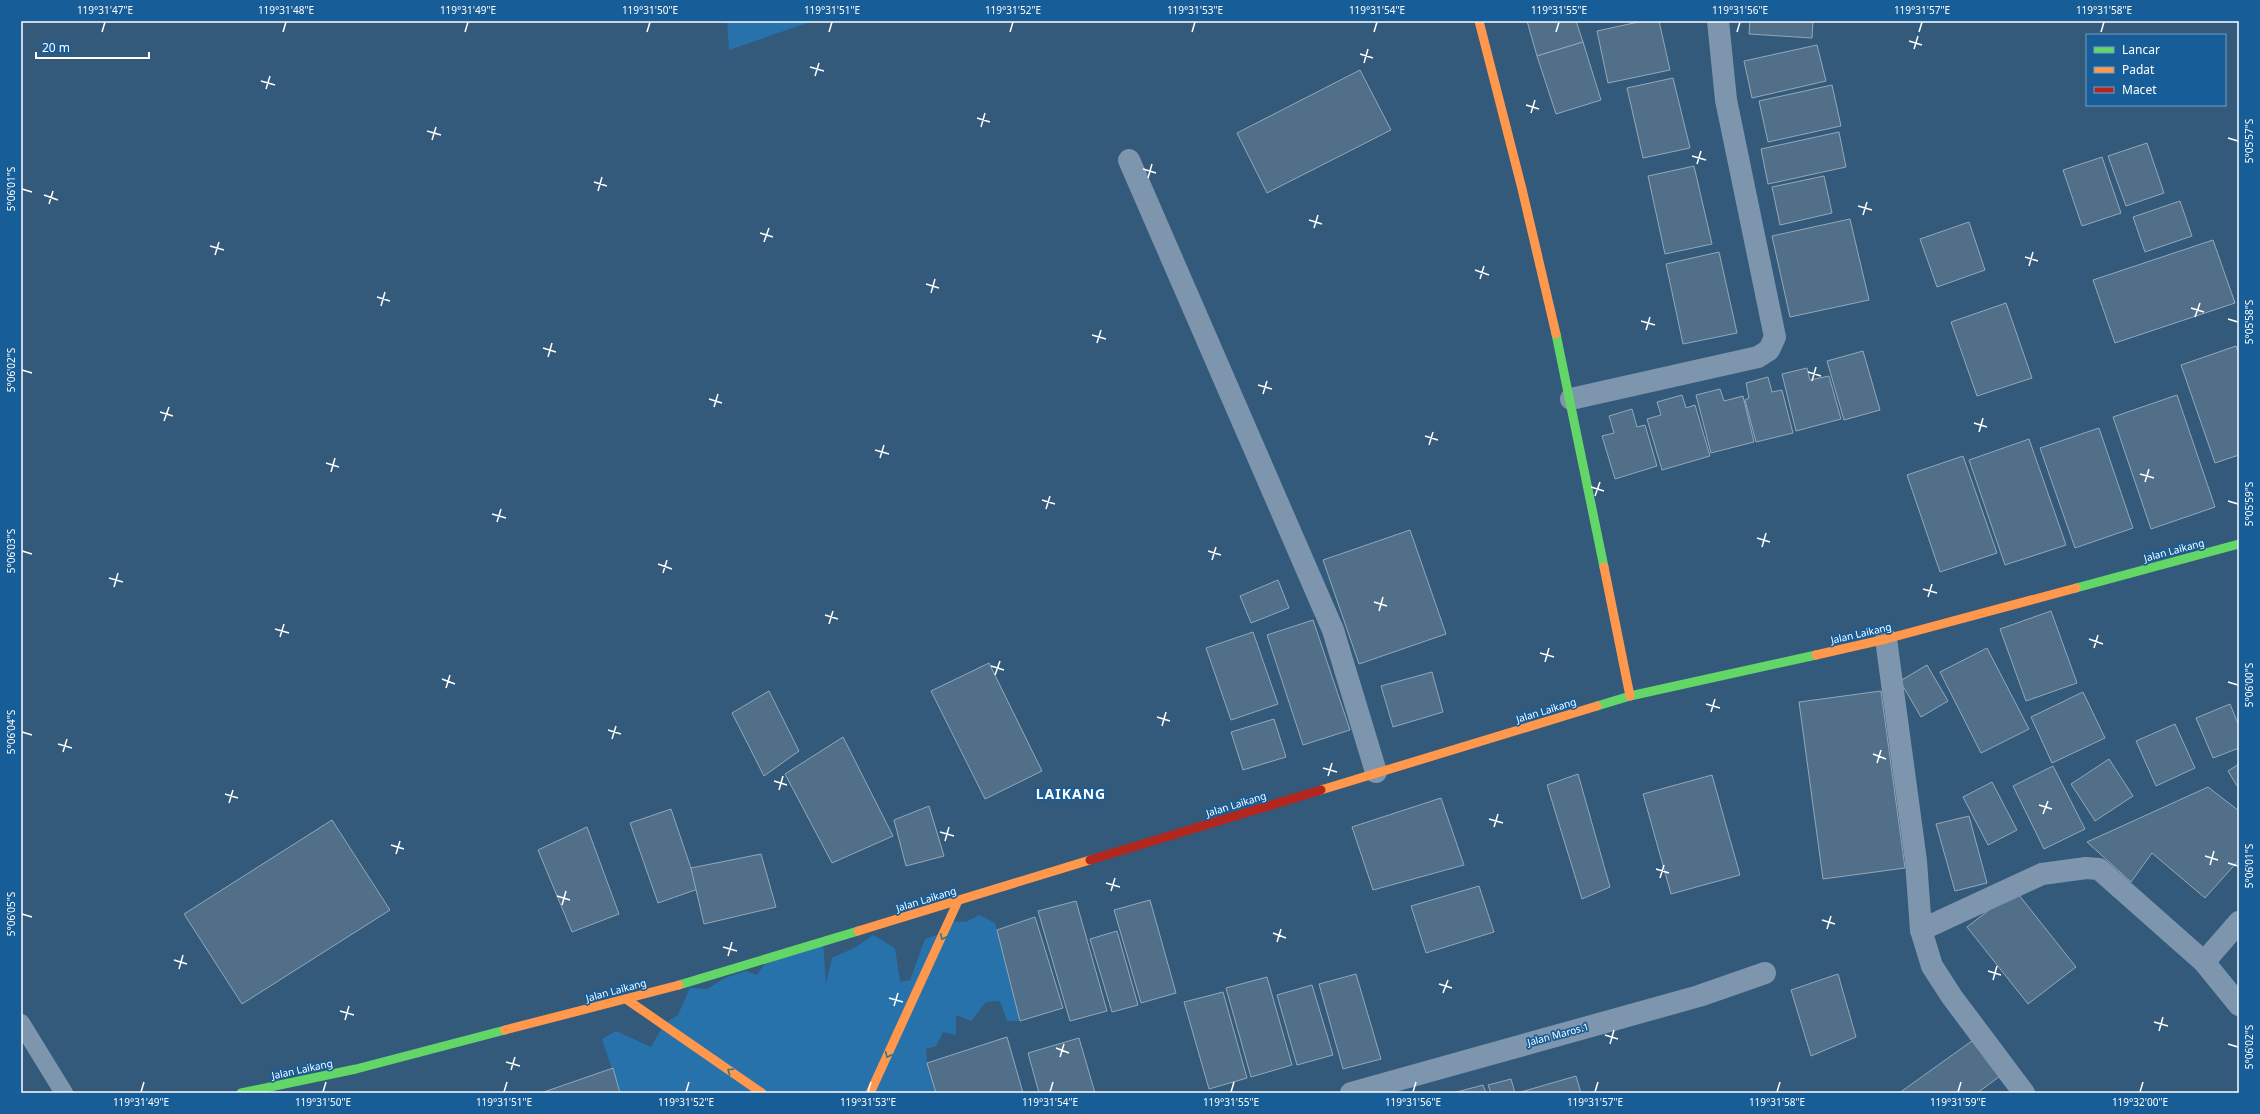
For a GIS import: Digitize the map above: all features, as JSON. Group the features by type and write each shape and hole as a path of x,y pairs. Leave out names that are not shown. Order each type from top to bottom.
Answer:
{"main road":[{"path":"1479,21 1512,139 1570,399 1630,696"},
{"name":"Jalan Laikang","path":"241,1093 356,1069 683,984 1630,696 1886,639 2239,544"},
{"path":"870,1093 958,901"},
{"path":"626,999 762,1093"}],"street":[{"path":"1570,399 1758,357 1770,350 1775,337 1726,100 1718,21"},
{"path":"1129,160 1333,630 1376,772"},
{"path":"1886,639 1916,861 1921,930 1932,966 1952,997 2006,1065 2024,1093"},
{"path":"1921,930 2042,874 2086,868 2099,869 2204,962 2239,1005"},
{"path":"2204,962 2239,922"},
{"name":"Jalan Maros.1","path":"1351,1093 1699,996 1765,973"}],"lane":[{"path":"21,1024 64,1093"}],"shaded area":[{"path":"727,21 813,21 729,50"},
{"path":"979,915 995,923 1020,1021 1007,1021 1000,1001 986,1002 971,1021 956,1015 956,1035 943,1032 936,1046 926,1049 927,1063 936,1093 620,1093 602,1039 616,1031 651,1047 664,1024 678,1015 690,988 707,989 725,978 745,971 757,975 764,965 823,941 826,984 832,958 856,947 873,935 895,948 900,982 910,980 925,939 945,932 950,921 966,922"}],"building":[{"path":"1527,21 1576,21 1583,42 1537,56"},
{"path":"1643,21 1659,21 1670,70 1608,83 1597,31"},
{"path":"1750,21 1813,21 1812,38 1749,34"},
{"path":"1583,42 1601,100 1556,114 1537,56"},
{"path":"1817,45 1826,81 1752,98 1744,61"},
{"path":"1360,70 1391,130 1267,193 1237,133"},
{"path":"1673,78 1690,148 1643,158 1627,88"},
{"path":"1832,85 1841,126 1768,142 1759,101"},
{"path":"1839,132 1846,167 1768,184 1761,149"},
{"path":"2147,143 2164,193 2126,206 2108,156"},
{"path":"2102,157 2121,213 2082,226 2063,170"},
{"path":"1694,166 1712,244 1665,254 1648,176"},
{"path":"1824,176 1832,213 1780,225 1772,187"},
{"path":"2180,201 2192,236 2145,252 2133,217"},
{"path":"1850,219 1869,300 1790,317 1772,236"},
{"path":"1969,222 1985,270 1937,287 1920,239"},
{"path":"2213,240 2235,303 2115,343 2093,280"},
{"path":"1719,252 1737,333 1683,344 1666,264"},
{"path":"2006,303 2032,378 1977,396 1951,322"},
{"path":"2236,346 2239,354 2239,455 2215,463 2181,365"},
{"path":"1863,351 1880,410 1844,420 1827,361"},
{"path":"1807,368 1810,380 1829,376 1841,419 1796,431 1782,374"},
{"path":"1768,377 1772,392 1782,390 1793,433 1756,442 1745,400 1749,398 1746,383"},
{"path":"1720,389 1724,401 1743,396 1754,442 1711,453 1696,395"},
{"path":"1682,395 1686,408 1695,405 1710,456 1662,470 1647,419 1661,415 1657,402"},
{"path":"2177,395 2215,507 2151,529 2113,417"},
{"path":"1632,409 1637,427 1645,425 1657,466 1615,479 1602,436 1614,433 1609,416"},
{"path":"2099,428 2133,528 2075,548 2040,448"},
{"path":"2029,439 2066,545 2005,565 1969,460"},
{"path":"1963,456 1997,553 1940,572 1907,475"},
{"path":"1410,530 1446,634 1359,664 1323,560"},
{"path":"1278,580 1289,608 1251,623 1240,596"},
{"path":"2051,611 2077,683 2026,701 2000,629"},
{"path":"1313,620 1350,730 1303,745 1267,635"},
{"path":"1253,632 1278,704 1231,720 1206,648"},
{"path":"1987,648 2029,729 1981,753 1940,672"},
{"path":"989,663 1042,771 985,799 931,691"},
{"path":"1927,665 1948,701 1921,717 1900,681"},
{"path":"1432,672 1443,712 1393,727 1381,686"},
{"path":"769,691 799,751 764,776 732,713"},
{"path":"1881,691 1905,868 1823,879 1799,702"},
{"path":"2083,692 2105,738 2052,763 2031,717"},
{"path":"2230,704 2239,726 2239,748 2213,758 2196,718"},
{"path":"1274,719 1286,757 1243,770 1231,732"},
{"path":"2175,724 2195,768 2156,786 2136,741"},
{"path":"843,737 893,836 832,863 785,774"},
{"path":"2109,759 2133,796 2095,821 2071,784"},
{"path":"2239,764 2239,789 2228,771"},
{"path":"2053,766 2085,829 2044,849 2013,786"},
{"path":"1578,774 1610,887 1582,899 1547,785"},
{"path":"1712,775 1740,875 1671,894 1643,794"},
{"path":"1992,782 2017,830 1988,845 1963,797"},
{"path":"2208,787 2239,811 2239,860 2205,898 2152,853 2131,882 2087,842"},
{"path":"1441,798 1464,865 1373,890 1352,827"},
{"path":"929,806 944,856 906,866 894,820"},
{"path":"671,809 698,889 658,903 630,823"},
{"path":"1969,816 1987,883 1955,891 1936,824"},
{"path":"332,820 390,910 242,1004 184,914"},
{"path":"587,827 619,914 572,932 538,850"},
{"path":"761,854 776,907 704,924 691,868"},
{"path":"1479,886 1494,932 1426,953 1411,906"},
{"path":"2015,890 2076,967 2028,1004 1967,927"},
{"path":"1150,900 1176,993 1141,1003 1114,910"},
{"path":"1076,901 1107,1011 1070,1021 1038,911"},
{"path":"1035,917 1063,1008 1020,1021 997,930"},
{"path":"1117,931 1138,1005 1112,1012 1090,939"},
{"path":"1356,974 1381,1059 1343,1069 1319,984"},
{"path":"1838,974 1856,1037 1811,1056 1791,990"},
{"path":"1267,977 1292,1065 1251,1077 1226,988"},
{"path":"1312,985 1333,1055 1297,1065 1277,995"},
{"path":"1223,992 1247,1078 1209,1089 1184,1002"},
{"path":"1007,1037 1023,1093 936,1093 927,1063"},
{"path":"1079,1038 1095,1093 1039,1093 1028,1053"},
{"path":"1976,1038 2003,1074 1977,1093 1903,1093 1902,1091"},
{"path":"613,1068 620,1093 541,1093"},
{"path":"1576,1076 1581,1093 1521,1093 1521,1092"},
{"path":"1511,1079 1515,1093 1491,1093 1488,1085"},
{"path":"1483,1085 1486,1093 1453,1093"}],"traffic: fast":[{"path":"1556,334 1604,567"},
{"path":"2076,588 2239,544"},
{"path":"1597,706 1630,696 1816,655"},
{"path":"679,985 858,931"},
{"path":"241,1093 356,1069 505,1030"}],"traffic: slow":[{"path":"1479,21 1522,189 1556,334"},
{"path":"1604,567 1630,696"},
{"path":"1816,655 1886,639 2076,588"},
{"path":"1321,790 1597,706"},
{"path":"858,931 1090,860"},
{"path":"870,1093 958,901"},
{"path":"505,1030 679,985"},
{"path":"626,999 762,1093"}],"traffic: jam":[{"path":"1090,860 1321,790"}],"district":[{"name":"LAIKANG","path":"1071,793"}]}
